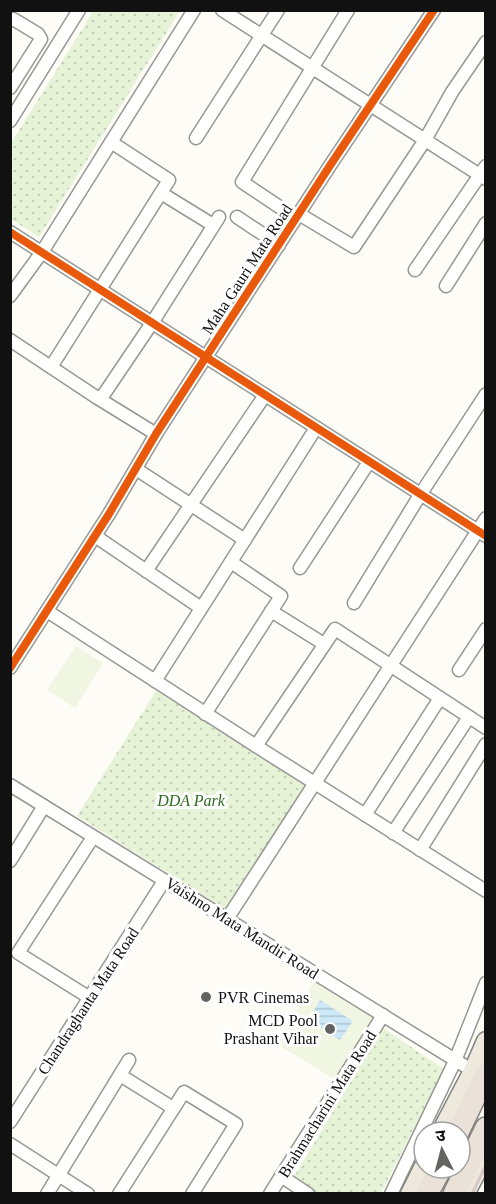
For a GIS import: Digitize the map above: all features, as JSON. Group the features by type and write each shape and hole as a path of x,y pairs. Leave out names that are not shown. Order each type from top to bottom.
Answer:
{"highway":[{"path":"463,1120 479,1078"},
{"path":"454,1194 486,1128"},
{"path":"427,1194 435,1180"}],"main road":[{"path":"449,1120 479,1078 486,1041"},
{"path":"465,1194 481,1175 486,1154"},
{"path":"410,1194 417,1180"}],"street":[{"path":"10,121 79,10"},
{"path":"10,296 42,252 194,10"},
{"path":"222,10 425,140 484,173 415,270"},
{"path":"196,138 278,10"},
{"path":"348,10 242,182 354,247 486,42"},
{"name":"Maha Gauri Mata Road","path":"12,660 47,611 156,434 434,10"},
{"path":"10,20 13,19 30,29 41,39 10,88"},
{"path":"51,367 170,180 111,142"},
{"path":"96,397 102,397 216,221 161,193"},
{"path":"237,217 279,244"},
{"path":"446,286 486,223"},
{"path":"10,232 481,534"},
{"path":"10,340 156,434"},
{"path":"354,603 420,495 486,394"},
{"path":"146,572 264,395"},
{"path":"155,681 316,428"},
{"path":"300,568 369,462"},
{"path":"136,468 245,540"},
{"path":"227,919 391,665 481,534 486,518"},
{"path":"95,536 201,608"},
{"path":"206,714 281,596 231,562"},
{"path":"47,611 486,891"},
{"path":"271,611 324,644"},
{"path":"256,746 335,629 486,728"},
{"path":"459,670 486,629"},
{"path":"365,815 440,698"},
{"path":"393,833 469,717"},
{"path":"420,850 486,744"},
{"name":"Vaishno Mata Mandir Road","path":"10,785 383,1015 455,1060 479,1078"},
{"path":"10,861 44,806"},
{"path":"90,998 18,953 93,837"},
{"name":"Chandraghanta Mata Road","path":"10,1122 165,880"},
{"path":"391,1194 455,1060 486,983"},
{"name":"Brahmacharini Mata Road","path":"270,1194 383,1015"},
{"path":"47,1194 129,1060"},
{"path":"120,1075 173,1108"},
{"path":"119,1194 184,1092 236,1124 192,1194"},
{"path":"10,1144 88,1194"},
{"path":"281,1176 308,1194"}],"green space":[{"path":"94,10 180,11 39,237 11,219 11,143"},
{"path":"76,646 103,663 75,708 47,690"},
{"name":"DDA Park","path":"156,691 306,784 227,910 77,816"},
{"name":"MCD Pool Prashant Vihar","path":"318,976 383,1015 341,1083 277,1044"},
{"path":"383,1028 444,1069 418,1120 412,1120 412,1132 381,1193 312,1193 292,1180"}],"water":[{"path":"320,1000 353,1021 340,1040 308,1020"}],"railway":[{"path":"472,1194 486,1165"}],"cycle path":[{"path":"10,668 109,514 156,434 434,10"},
{"path":"10,232 486,536"}],"place":[{"name":"PVR Cinemas","path":"206,997"},
{"name":"MCD Pool Prashant Vihar","path":"330,1029"}]}
